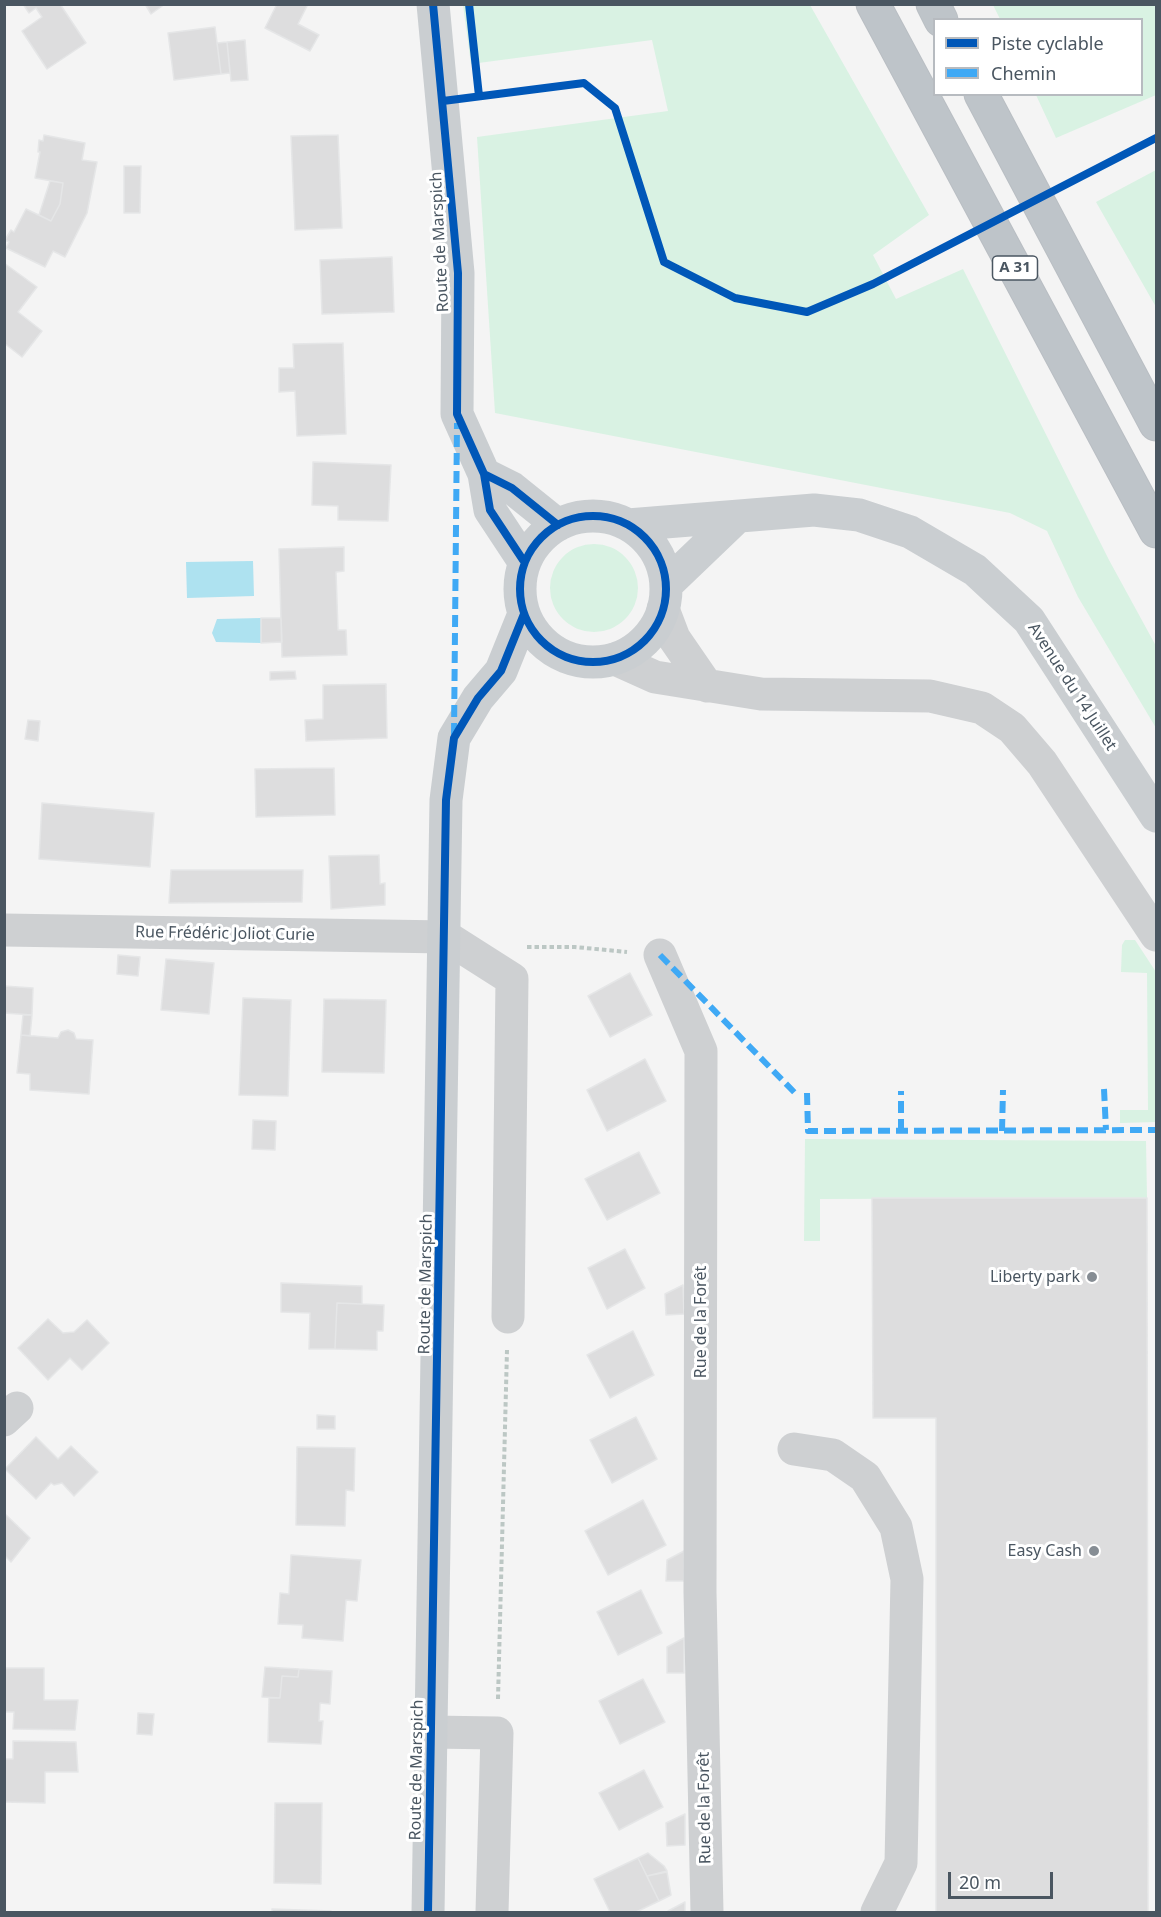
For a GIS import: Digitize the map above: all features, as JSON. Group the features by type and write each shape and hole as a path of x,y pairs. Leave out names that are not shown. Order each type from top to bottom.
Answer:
{"highway":[{"name":"A 31","path":"873,4 1156,531"},
{"path":"933,4 939,18"},
{"path":"982,96 1156,424"}],"main road":[{"name":"Route de Marspich","path":"433,4 458,273 458,414 484,474 490,510 523,560"},
{"path":"484,474 512,488 558,525"},
{"name":"Avenue du 14 Juillet","path":"628,525 814,510 859,515 910,532 975,570 1029,620 1156,816"},
{"path":"581,517 606,517 628,525 648,541 661,561 665,597 654,631 636,648 615,659 592,663 569,659 549,648 534,633 524,614 520,594 523,560 542,537 558,525 581,517"},
{"path":"665,597 737,518"},
{"path":"501,671 524,614"},
{"path":"501,671 549,648"},
{"name":"Route de Marspich","path":"428,1912 446,937 446,800 454,738 478,698 501,671"}],"street":[{"path":"665,597 674,638 707,686"},
{"path":"615,659 654,677 707,686 796,697 930,696 982,708 1012,728 1042,762 1156,935"},
{"name":"Rue Frédéric Joliot Curie","path":"4,930 446,937"},
{"path":"446,937 512,978 508,1317"},
{"name":"Rue de la Forêt","path":"660,955 701,1051 700,1592 707,1912"},
{"path":"794,1449 833,1455 865,1477 896,1527 907,1579 901,1863 877,1912"},
{"path":"431,1732 497,1733 492,1912"}],"path":[{"path":"519,947 575,947 660,955"},
{"path":"497,1733 508,1317"}],"green space":[{"path":"463,5 810,5 929,215 873,255 896,299 963,269 1109,560 1156,646 1156,728 1078,597 1047,531 1010,513 495,413 477,137 668,111 652,40 471,64"},
{"path":"993,5 1156,5 1156,95 1056,138 1036,96 1143,96 1143,18 1000,18"},
{"path":"1156,170 1156,307 1096,202"},
{"path":"585,544 603,544 619,551 631,563 638,579 638,597 631,613 619,625 603,632 585,632 569,625 557,613 550,597 550,579 557,563 569,551"},
{"path":"1125,940 1135,940 1156,972 1156,1122 1120,1123 1120,1110 1148,1110 1147,973 1121,972 1122,945"},
{"path":"805,1139 1146,1141 1147,1198 820,1199 820,1241 804,1241"}],"water":[{"path":"253,561 254,596 187,598 186,562"},
{"path":"261,618 261,643 216,642 212,633 217,619"}],"building":[{"path":"23,4 60,4 86,43 47,69 22,31 42,17 36,8 29,13"},
{"path":"145,4 165,4 151,14"},
{"path":"277,4 308,4 298,24 319,35 310,51 265,28"},
{"path":"215,27 221,74 174,80 168,33"},
{"path":"245,40 248,80 231,81 227,42"},
{"path":"227,42 230,73 221,74 217,43"},
{"path":"44,135 85,143 82,160 97,162 87,213 65,257 53,251 45,267 6,248 9,242 5,240 11,230 14,232 26,209 51,221 60,204 63,183 35,178 40,152 38,152 39,140 43,141"},
{"path":"338,135 342,228 295,230 291,136"},
{"path":"124,166 141,166 140,213 124,213"},
{"path":"50,181 63,183 60,204 51,221 39,215"},
{"path":"392,257 394,312 322,314 320,260"},
{"path":"4,263 37,287 18,312 42,331 22,357 4,343"},
{"path":"343,343 346,434 297,436 295,391 279,392 279,368 294,368 293,344"},
{"path":"313,462 391,465 388,521 338,520 338,506 312,505"},
{"path":"344,547 344,571 336,572 338,630 346,630 347,655 282,657 279,549"},
{"path":"261,618 281,618 282,642 261,643"},
{"path":"295,671 296,679 270,680 270,672"},
{"path":"386,684 387,738 306,741 305,720 323,719 323,685"},
{"path":"28,720 40,721 38,741 25,739"},
{"path":"334,768 335,815 256,817 255,769"},
{"path":"42,803 154,813 150,867 39,859"},
{"path":"379,855 380,884 385,883 385,905 331,909 329,856"},
{"path":"171,870 303,870 302,902 169,903"},
{"path":"118,955 140,957 138,976 117,974"},
{"path":"166,959 214,963 209,1014 161,1010"},
{"path":"630,973 652,1015 610,1037 588,996"},
{"path":"4,986 33,988 32,1015 4,1013"},
{"path":"243,998 291,1000 288,1096 239,1095"},
{"path":"324,999 386,1000 384,1073 322,1072"},
{"path":"23,1015 32,1015 30,1036 21,1035"},
{"path":"68,1030 74,1033 76,1039 93,1040 89,1094 30,1090 30,1074 17,1073 21,1035 58,1038 61,1032"},
{"path":"645,1059 666,1101 607,1131 587,1090"},
{"path":"253,1120 276,1121 275,1150 252,1149"},
{"path":"639,1152 660,1193 607,1220 585,1179"},
{"path":"872,1198 1147,1198 1148,1912 936,1912 936,1418 873,1418"},
{"path":"625,1249 645,1288 607,1309 588,1268"},
{"path":"281,1283 362,1286 362,1304 337,1303 335,1349 309,1349 310,1313 281,1312"},
{"path":"683,1285 684,1314 666,1315 665,1294"},
{"path":"337,1303 384,1305 383,1331 377,1331 377,1350 335,1349"},
{"path":"48,1319 63,1333 74,1332 87,1320 109,1343 82,1370 70,1358 48,1380 18,1348"},
{"path":"633,1331 654,1375 610,1398 587,1355"},
{"path":"317,1415 335,1416 335,1429 317,1429"},
{"path":"636,1417 657,1459 612,1483 590,1440"},
{"path":"36,1437 58,1459 71,1446 98,1472 74,1496 62,1483 54,1485 51,1483 36,1499 5,1469"},
{"path":"297,1447 355,1448 354,1491 346,1490 345,1526 296,1525"},
{"path":"643,1500 666,1545 608,1575 585,1531"},
{"path":"4,1513 30,1538 11,1562 4,1555"},
{"path":"684,1551 684,1581 666,1581 667,1560"},
{"path":"291,1555 361,1560 357,1601 346,1600 343,1641 302,1638 303,1625 278,1624 280,1593 289,1594"},
{"path":"641,1590 662,1633 618,1655 597,1612"},
{"path":"684,1638 684,1673 667,1673 667,1647"},
{"path":"265,1667 299,1669 298,1677 282,1676 280,1698 262,1697"},
{"path":"4,1668 44,1668 44,1700 78,1700 75,1730 13,1729 14,1712 4,1712"},
{"path":"299,1669 332,1671 330,1704 320,1703 319,1721 323,1721 321,1744 268,1742 269,1698 280,1698 282,1676 298,1677"},
{"path":"643,1679 665,1722 620,1744 599,1701"},
{"path":"138,1713 154,1714 152,1735 137,1734"},
{"path":"13,1741 76,1742 78,1772 45,1772 45,1803 4,1802 4,1759 13,1759"},
{"path":"644,1770 663,1807 619,1830 599,1793"},
{"path":"275,1803 322,1803 321,1884 274,1883"},
{"path":"685,1814 685,1845 667,1846 666,1823"},
{"path":"648,1853 667,1871 647,1876 638,1858"},
{"path":"638,1858 659,1901 636,1912 610,1912 594,1879"},
{"path":"667,1872 671,1895 659,1901 647,1876"},
{"path":"685,1902 685,1912 668,1912 668,1911"},
{"path":"272,1909 331,1911 331,1912 272,1912"}],"marked path":[{"path":"454,735 457,423"},
{"path":"660,955 795,1093"},
{"path":"1104,1089 1106,1130"},
{"path":"1002,1131 1003,1090"},
{"path":"901,1091 901,1131"},
{"path":"807,1093 808,1131 1156,1130"}],"cycle path":[{"path":"433,4 458,273 457,414 484,474 490,510 523,560"},
{"path":"469,4 479,96"},
{"path":"443,101 584,83 615,108 664,262 735,298 807,312 873,284 1156,138"},
{"path":"484,474 512,488 558,525"},
{"path":"593,516 621,522 633,528 644,538 654,549 660,561 666,589 660,617 654,629 644,640 633,650 621,656 593,662 565,656 553,650 542,640 532,629 526,617 520,589 526,561 532,549 542,538 553,528 565,522 593,516"},
{"path":"428,1912 446,800 454,738 478,698 501,671 524,614"}],"place":[{"name":"Liberty park","path":"1092,1277"},
{"name":"Easy Cash","path":"1094,1551"}]}
